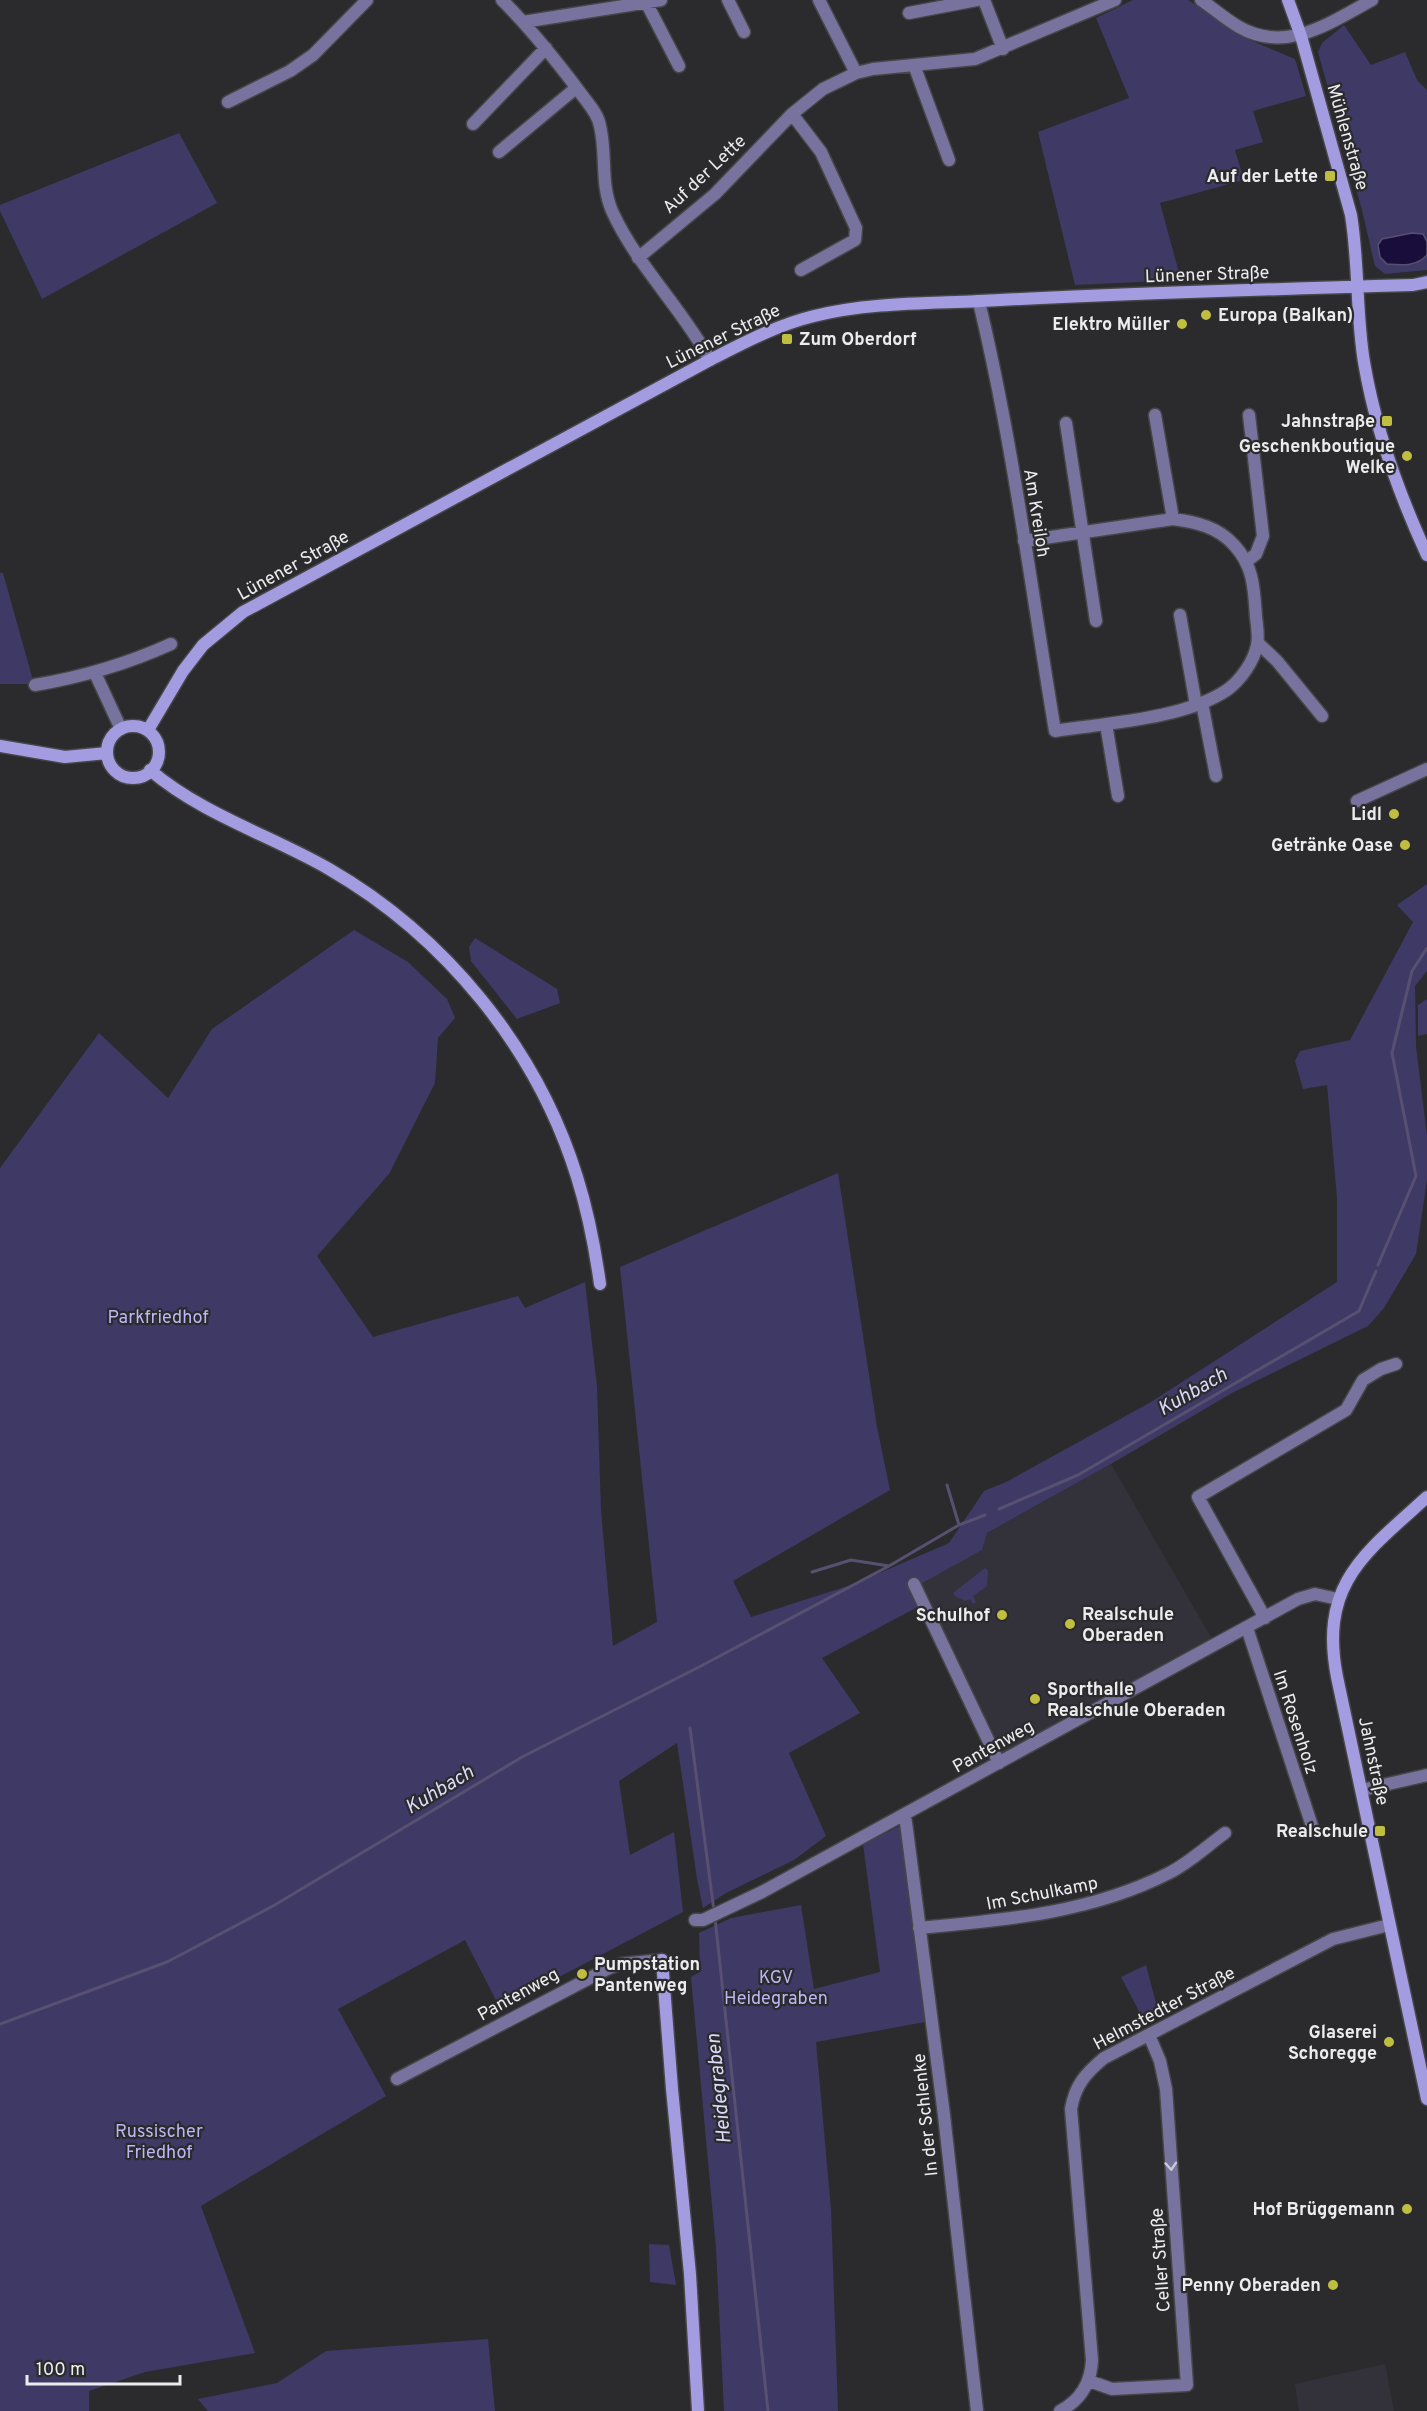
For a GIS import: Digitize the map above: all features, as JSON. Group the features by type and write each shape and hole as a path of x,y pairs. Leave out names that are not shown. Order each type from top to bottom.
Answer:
{"main road":[{"name":"Mühlenstraße","path":"1288,0 1301,36 1351,215 1357,287"},
{"name":"Lünener Straße","path":"148,730 183,671 203,645 243,612 710,360 780,327 831,312 871,307 1108,295 1413,285 1427,282"},
{"path":"1357,287 1361,341 1370,388 1396,479 1427,555"},
{"path":"137,726 148,730 159,750 157,761 150,770 137,777 122,775 113,768 107,753 112,736 121,729 137,726"},
{"path":"0,746 65,757 107,753"},
{"path":"150,770 184,796 315,861 361,889 410,926 449,961 467,981 522,1059 567,1148 586,1211 600,1284"},
{"name":"Jahnstraße","path":"1427,1497 1361,1558 1338,1599 1332,1630 1335,1663 1427,2099"},
{"path":"662,1960 690,2274 698,2411"}],"street":[{"path":"228,102 290,71 313,55 367,0"},
{"path":"502,0 524,21 546,48 598,119 606,193 612,212 638,258 696,336 710,360"},
{"path":"524,21 661,0"},
{"path":"728,0 744,32"},
{"path":"819,0 856,73"},
{"path":"909,13 977,0"},
{"path":"984,0 1003,49"},
{"name":"Auf der Lette","path":"638,258 715,194 792,114 823,89 856,73 914,64 975,59 1115,0"},
{"path":"1201,0 1239,27 1258,35 1281,37 1301,36 1372,0"},
{"path":"646,2 679,66"},
{"path":"473,124 546,48"},
{"path":"914,64 949,160"},
{"path":"499,152 576,88"},
{"path":"792,114 821,152 856,228 855,240 801,270"},
{"name":"Am Kreiloh","path":"979,302 994,362 1055,731 1106,724"},
{"path":"1155,415 1173,519"},
{"path":"1247,561 1256,554 1263,536 1249,415"},
{"path":"1066,423 1096,621"},
{"path":"1024,541 1173,519 1196,522 1215,530 1234,544 1247,561 1254,580 1258,644 1242,676 1230,688 1199,704 1176,712 1106,724 1118,796"},
{"path":"1180,615 1216,776"},
{"path":"35,685 95,673 142,657 171,644"},
{"path":"1258,644 1277,661 1322,716"},
{"path":"95,673 121,729"},
{"path":"1357,801 1427,769"},
{"path":"1266,1618 1198,1497 1346,1410 1363,1380 1381,1369 1396,1365"},
{"path":"914,1584 999,1764"},
{"name":"Pantenweg","path":"701,1919 762,1892 1305,1596 1315,1594 1338,1599"},
{"name":"Im Rosenholz","path":"1247,1628 1312,1826"},
{"path":"1362,1790 1427,1775"},
{"name":"In der Schlenke","path":"905,1815 944,2115 977,2411"},
{"name":"Im Schulkamp","path":"919,1928 999,1921 1067,1910 1099,1902 1171,1872 1225,1833"},
{"name":"Helmstedter Straße","path":"1089,2381 1092,2360 1071,2109 1073,2096 1085,2075 1104,2058 1334,1939 1389,1925"},
{"name":"Pantenweg","path":"397,2079 609,1968 621,1964 662,1960"},
{"name":"Celler Straße","path":"1089,2381 1112,2389 1187,2385 1167,2108 1160,2061 1149,2035"},
{"path":"1060,2411 1080,2396 1089,2381"}],"shaded area":[{"path":"1412,233 1423,234 1427,242 1427,255 1423,259 1398,265 1387,264 1380,257 1378,245 1382,239"},
{"name":"Realschule Oberaden","path":"1111,1464 1216,1646 1001,1763 919,1585 982,1550 986,1534"},
{"path":"1385,2364 1394,2411 1299,2411 1295,2384"}],"green space":[{"path":"1133,0 1188,0 1250,40 1295,59 1306,96 1253,111 1263,142 1235,150 1244,180 1160,203 1181,280 1075,285 1038,132 1129,98 1096,18"},
{"path":"1344,25 1371,65 1405,52 1417,80 1427,90 1427,270 1385,274 1375,266 1362,210 1318,52 1322,43"},
{"path":"179,133 217,203 42,299 0,211 0,205"},
{"path":"0,573 3,573 34,684 0,684"},
{"path":"1427,884 1427,971 1415,986 1416,1046 1427,1136 1427,1180 1416,1254 1384,1308 1368,1326 1232,1393 987,1533 982,1550 919,1585 927,1602 822,1658 860,1713 789,1753 826,1836 794,1860 726,1893 703,1908 677,1743 619,1781 630,1855 674,1832 683,1912 500,2008 465,1940 338,2009 386,2096 201,2206 255,2353 145,2372 89,2391 89,2411 0,2411 0,1168 99,1033 168,1098 212,1029 354,930 408,962 447,999 455,1018 438,1038 435,1083 389,1174 317,1256 373,1337 518,1296 525,1308 585,1282 597,1387 601,1511 613,1646 657,1622 620,1267 838,1173 877,1427 890,1490 733,1581 751,1617 854,1584 949,1543 984,1491 1006,1482 1151,1402 1337,1282 1337,1198 1327,1085 1303,1089 1295,1061 1300,1051 1350,1040 1413,922 1397,905"},
{"path":"475,938 557,989 560,1003 517,1019 471,961 469,947"},
{"path":"1427,999 1427,1034 1418,1036 1418,1005"},
{"path":"985,1568 988,1570 987,1586 973,1596 976,1602 973,1604 970,1599 965,1601 955,1596 953,1593"},
{"name":"KGV Heidegraben","path":"902,1825 925,2022 816,2042 831,2209 838,2411 724,2411 716,2248 691,1977 700,1972 699,1933 731,1918 801,1905 814,1989 880,1972 863,1844"},
{"path":"1146,1965 1158,2011 1143,2019 1121,1977"},
{"path":"649,2244 669,2245 676,2285 650,2282"},
{"path":"488,2339 495,2411 208,2411 198,2399 277,2383 326,2351"}],"waterway":[{"name":"Kuhbach","path":"1378,1265 1416,1176 1392,1053 1412,971 1427,948"},
{"name":"Kuhbach","path":"999,1509 1078,1475 1359,1311 1376,1271"},
{"name":"Kuhbach","path":"947,1485 959,1525"},
{"name":"Kuhbach","path":"0,2024 167,1962 273,1906 522,1757 701,1666 889,1566 959,1525 985,1515"},
{"name":"Kuhbach","path":"812,1572 851,1560 889,1566"},
{"name":"Heidegraben","path":"690,1728 714,1911"},
{"name":"Heidegraben","path":"715,1918 768,2411"}],"place":[{"name":"Auf der Lette","path":"1330,176"},
{"name":"Europa (Balkan)","path":"1206,315"},
{"name":"Elektro Müller","path":"1182,324"},
{"name":"Zum Oberdorf","path":"787,339"},
{"name":"Jahnstraße","path":"1387,421"},
{"name":"Geschenkboutique Welke","path":"1407,456"},
{"name":"Lidl","path":"1394,814"},
{"name":"Getränke Oase","path":"1405,845"},
{"name":"Schulhof","path":"1002,1615"},
{"name":"Realschule Oberaden","path":"1070,1624"},
{"name":"Sporthalle Realschule Oberaden","path":"1035,1699"},
{"name":"Realschule","path":"1380,1831"},
{"name":"Pumpstation Pantenweg","path":"582,1974"},
{"name":"Glaserei Schoregge","path":"1389,2042"},
{"name":"Hof Brüggemann","path":"1407,2209"},
{"name":"Penny Oberaden","path":"1333,2285"}],"park label":[{"name":"Parkfriedhof","path":"158,1317"},
{"name":"Russischer Friedhof","path":"159,2141"}]}
